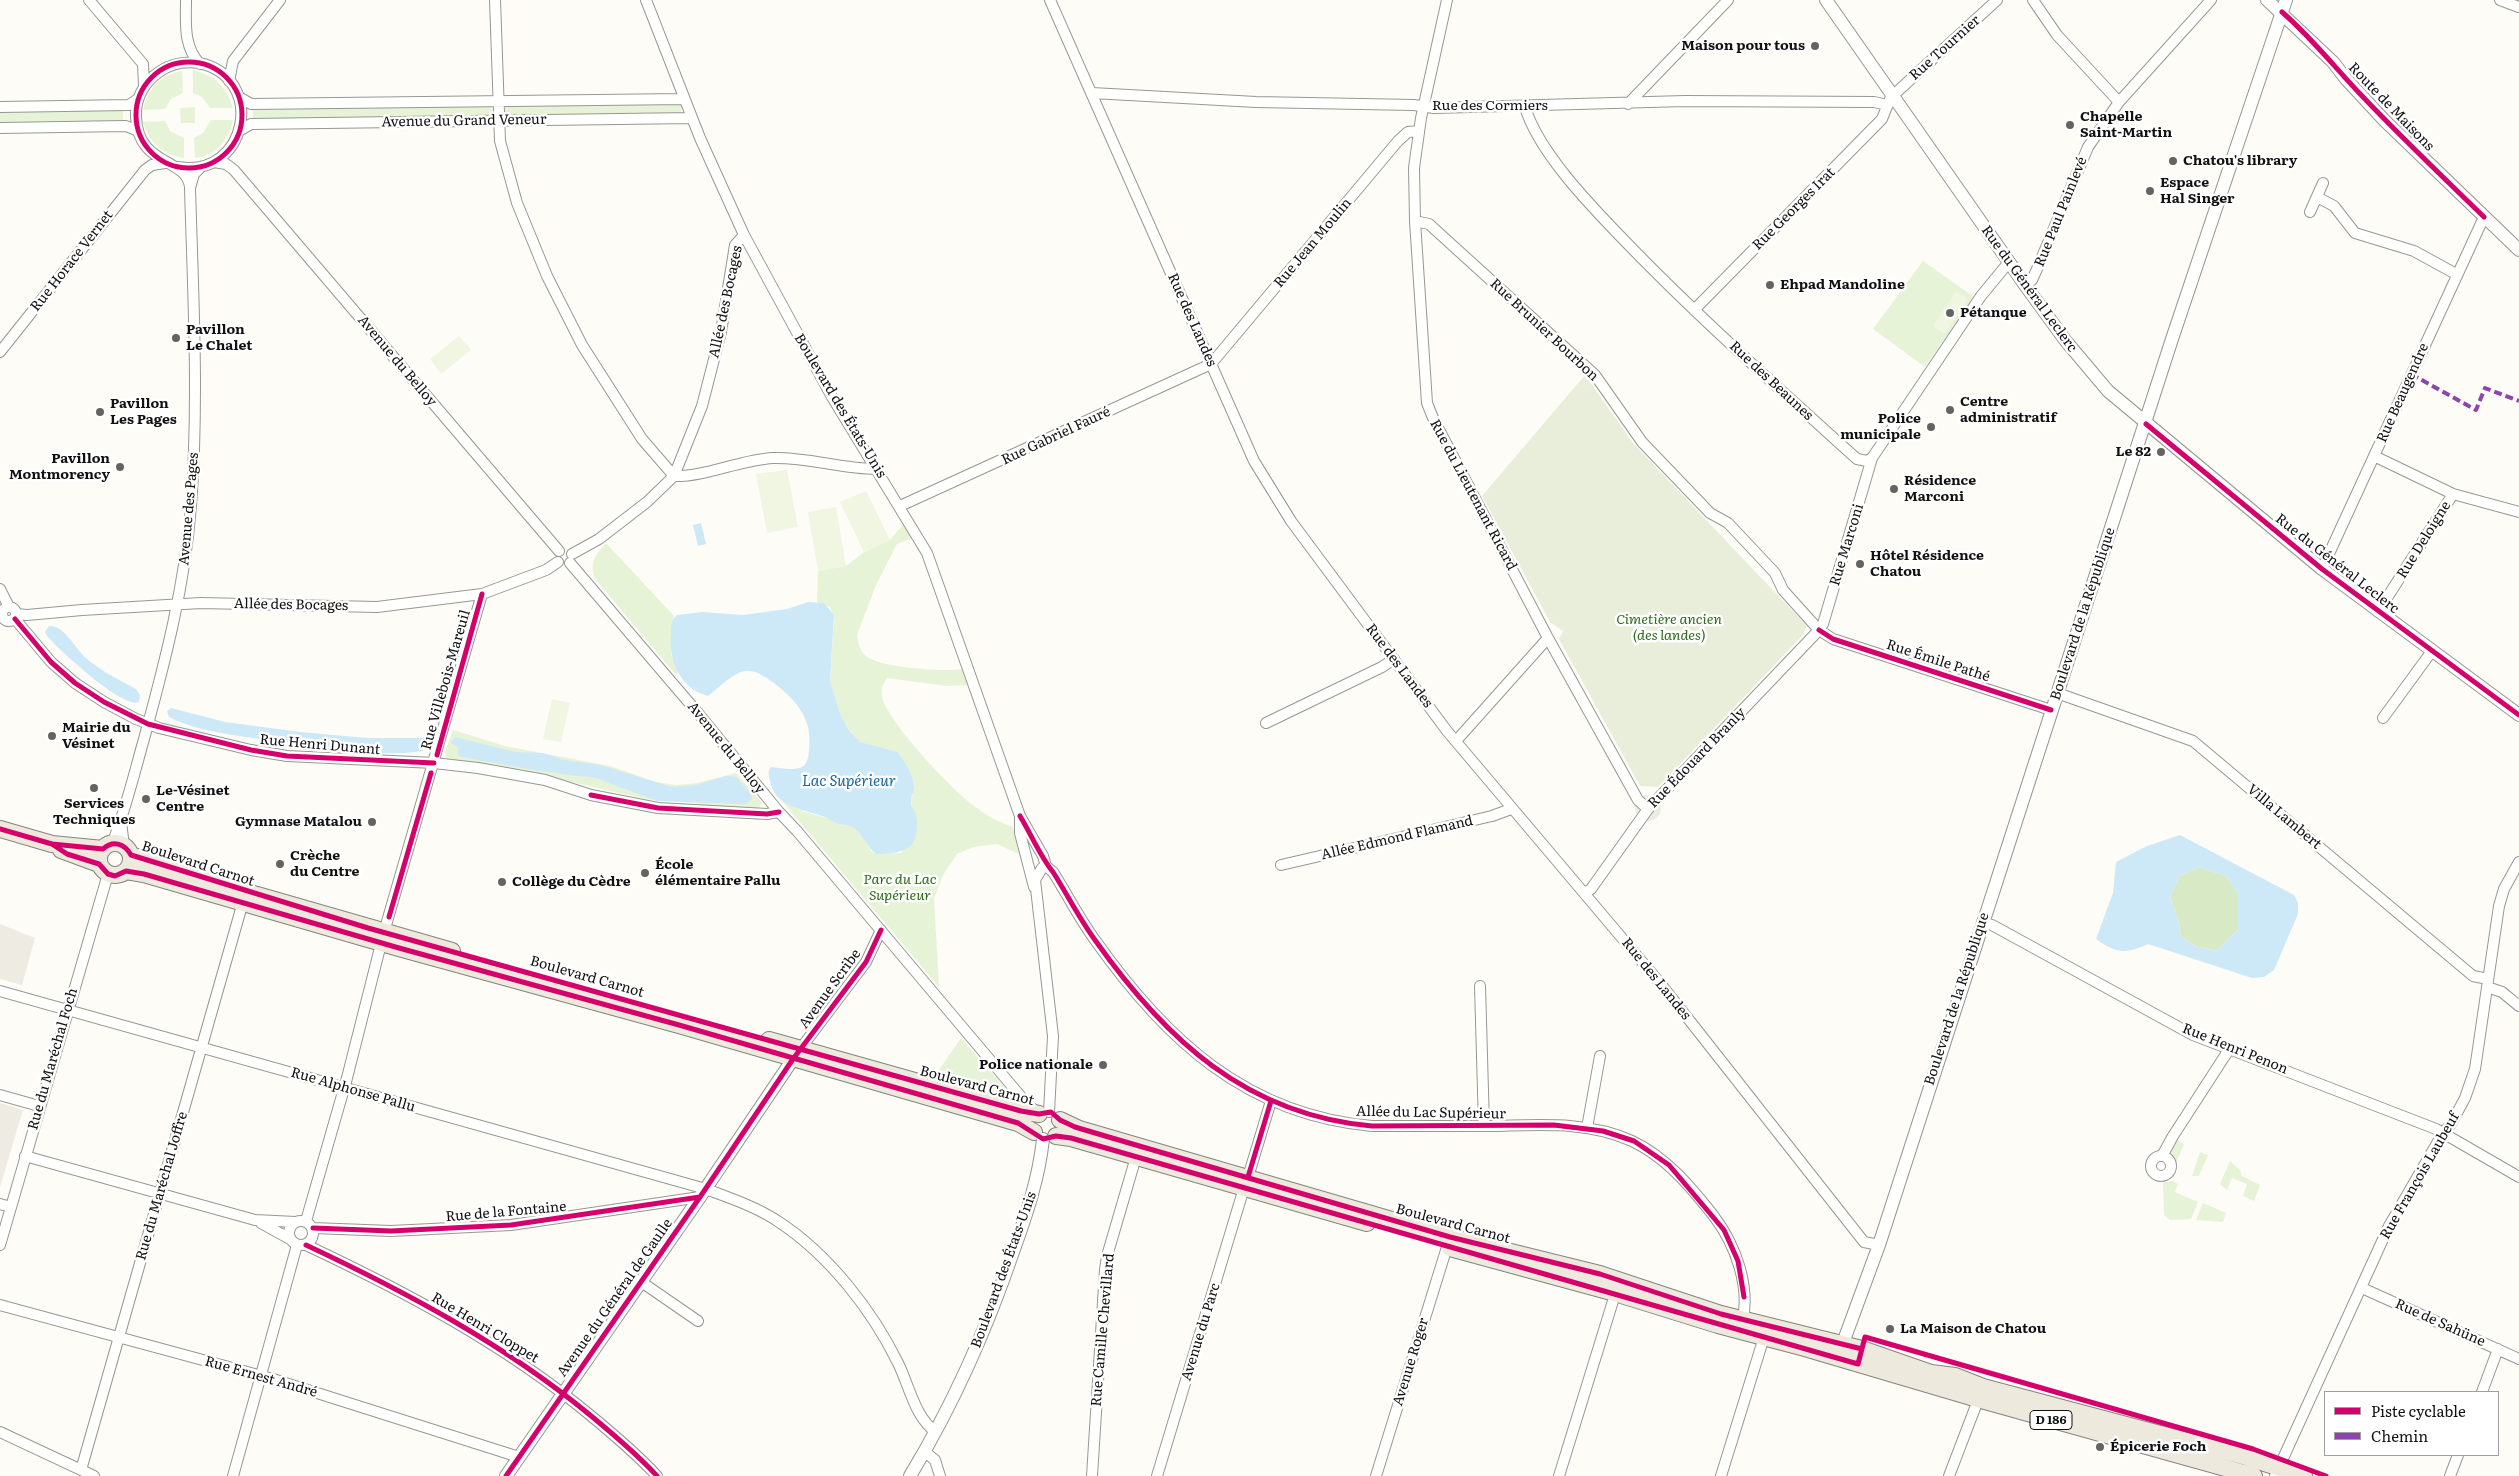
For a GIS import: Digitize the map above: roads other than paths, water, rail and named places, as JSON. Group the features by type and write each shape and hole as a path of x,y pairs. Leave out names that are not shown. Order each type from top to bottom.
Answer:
{"main road":[{"name":"Boulevard Carnot","path":"0,829 52,844 113,855 383,938"},
{"name":"Boulevard Carnot","path":"113,855 130,867 126,871 144,874 383,938 797,1054 1021,1111 1046,1124 1109,1150 1136,1157"},
{"name":"Boulevard Carnot","path":"1046,1124 1088,1131 1246,1182 1448,1242 1721,1314 1742,1325 1840,1351"},
{"name":"D 186","path":"1136,1157 1246,1182"},
{"name":"D 186","path":"1766,1331 1806,1348 1832,1348 2254,1476"},
{"name":"D 186","path":"1980,1393 2276,1472 2304,1476"}],"street":[{"path":"89,0 143,64 143,88"},
{"path":"186,0 187,42 189,50 200,64"},
{"path":"229,82 233,61 280,0"},
{"path":"494,0 497,101 503,158 517,203 532,243 564,312 642,439 674,476 687,477 747,461 772,458 802,459 860,469 877,469"},
{"name":"Rue des Landes","path":"1050,0 1254,461 1271,491 1323,566 1456,741 1511,809 1660,983 1864,1242 1878,1245"},
{"name":"Rue du Lieutenant Ricard","path":"1447,0 1419,131 1414,168 1415,221 1426,391 1430,411 1548,638 1638,800 1648,809"},
{"path":"1628,104 1728,0"},
{"name":"Rue du Général Leclerc","path":"1826,0 1891,101 2025,285 2108,391 2322,568 2378,612 2519,715"},
{"name":"Rue Tournier","path":"1891,101 1997,0"},
{"path":"2033,0 2057,34 2119,102"},
{"name":"Rue Paul Painlevé","path":"2025,285 2032,280 2037,269 2081,159 2119,102 2211,0"},
{"name":"Route de Maisons","path":"2267,0 2284,6 2346,79 2384,120 2519,250"},
{"path":"2500,0 2519,7"},
{"name":"Boulevard des États-Unis","path":"646,3 683,99 744,235 809,357 927,553 1020,816 1043,856 1044,867 1035,880 1047,964 1053,1036 1046,1124 1040,1167 998,1295 973,1357 936,1432 910,1476"},
{"name":"Boulevard de la République","path":"1840,1351 1878,1245 2210,224 2284,6"},
{"path":"144,170 147,162 146,147 138,130 136,113 138,99 143,88 155,74 170,66 187,42"},
{"path":"211,67 233,61"},
{"path":"143,64 170,66 200,64 211,67 229,82 238,97 242,114 239,131 230,148 214,162 201,167 178,167 165,163 152,164 144,170"},
{"name":"Rue des Cormiers","path":"1092,93 1256,102 1424,106 1525,106 1727,101 1891,101"},
{"name":"Avenue du Grand Veneur","path":"238,97 251,104 683,99"},
{"path":"0,107 126,105 133,104 138,99"},
{"name":"Rue Georges Irat","path":"1694,310 1882,119 1891,101"},
{"name":"Rue des Beaunes","path":"1525,106 1536,132 1578,192 1694,310 1857,459 1868,461 1872,458"},
{"name":"Avenue du Grand Veneur","path":"239,131 251,124 692,118"},
{"path":"0,128 126,126 138,130"},
{"name":"Rue Jean Moulin","path":"1211,364 1398,141 1408,132 1419,131"},
{"path":"146,147 165,163"},
{"path":"230,148 230,161 234,170"},
{"path":"214,162 226,164 234,170"},
{"path":"178,167 188,179 190,188"},
{"path":"190,188 194,174 201,167"},
{"name":"Rue Horace Vernet","path":"0,352 144,170"},
{"name":"Avenue du Belloy","path":"234,170 559,557"},
{"path":"2310,212 2323,183"},
{"name":"Avenue des Pages","path":"113,855 178,604 188,542 194,472 190,188"},
{"path":"2317,197 2334,206 2355,233 2414,251 2456,274"},
{"name":"Rue Beaugendre","path":"2322,568 2456,274 2484,217"},
{"name":"Rue Brunier Bourbon","path":"1415,221 1429,224 1586,366 1642,442 1710,513 1728,523 1775,573 1783,590 1819,630"},
{"name":"Allée des Bocages","path":"571,559 633,513 674,476 702,406 722,332 734,250 737,241 744,235"},
{"path":"1872,458 1982,296 2009,262"},
{"name":"Rue Gabriel Fauré","path":"900,506 1211,364"},
{"path":"2374,456 2453,494 2519,512"},
{"name":"Rue Marconi","path":"1819,630 1823,624 1872,458"},
{"name":"Rue Deloigne","path":"2378,612 2453,494"},
{"path":"559,557 564,565 571,559"},
{"name":"Allée des Bocages","path":"7,617 178,604 259,603 377,607 482,594 546,570 559,557"},
{"name":"Avenue du Belloy","path":"571,559 778,812 797,831 1046,1124"},
{"name":"Rue Henri Dunant","path":"0,589 7,617 51,662 75,683 104,702 148,724 243,748 287,756 434,763 510,772 545,780 591,795 658,808 767,814 778,812"},
{"name":"Rue Villebois-Mareuil","path":"305,1224 344,1088 383,938 482,594"},
{"name":"Rue Émile Pathé","path":"1819,630 1833,639 2052,710"},
{"name":"Rue Édouard Branly","path":"1584,893 1591,888 1648,809 1819,630"},
{"path":"1456,741 1548,638"},
{"path":"2383,718 2432,651"},
{"path":"1266,722 1382,668 1394,659"},
{"name":"Villa Lambert","path":"2057,693 2193,741 2473,976 2502,992 2519,1006"},
{"name":"Allée Edmond Flamand","path":"1281,865 1492,816 1511,809"},
{"name":"Boulevard des États-Unis","path":"1020,816 1020,833 1036,893"},
{"name":"Rue du Maréchal Foch","path":"0,1245 113,855"},
{"path":"1026,860 1029,867 1044,867"},
{"name":"Rue François Laubeuf","path":"2276,1472 2389,1226 2443,1133 2451,1124 2472,1081 2502,897 2519,862"},
{"name":"Allée du Lac Supérieur","path":"1044,867 1053,872 1095,940 1154,1016 1194,1053 1218,1072 1271,1101 1305,1114 1347,1124 1554,1125 1587,1128 1618,1135 1659,1157 1682,1177 1733,1244 1744,1297 1742,1325"},
{"name":"Rue du Maréchal Joffre","path":"81,1470 120,1338 200,1047 243,902"},
{"name":"Rue Henri Penon","path":"1982,922 1992,925 2193,1035 2443,1133 2519,1177"},
{"name":"Avenue Scribe","path":"797,1054 866,962 881,930"},
{"path":"1480,986 1484,1126"},
{"name":"Rue Alphonse Pallu","path":"0,991 344,1088 703,1193 778,1221 804,1240 825,1260 878,1327 898,1362 925,1424 936,1432"},
{"path":"2162,1156 2230,1048"},
{"name":"Avenue du Général de Gaulle","path":"506,1476 703,1193 797,1054"},
{"path":"1587,1128 1600,1056"},
{"path":"0,1095 40,1106"},
{"name":"Avenue du Parc","path":"1157,1476 1271,1101"},
{"name":"Rue Henri Cloppet","path":"25,1156 256,1220 305,1224"},
{"name":"Rue Camille Chevillard","path":"1092,1476 1105,1270 1107,1256 1136,1157"},
{"name":"Rue de la Fontaine","path":"305,1224 391,1231 503,1225 703,1193"},
{"path":"0,1204 11,1207"},
{"name":"Rue Henri Cloppet","path":"256,1220 298,1243 366,1273 463,1326 519,1360 616,1436 658,1476"},
{"path":"233,1476 298,1243 289,1229 305,1224 313,1238 298,1243"},
{"name":"Avenue Roger","path":"1376,1476 1448,1242"},
{"path":"640,1281 698,1321"},
{"path":"1559,1476 1617,1286"},
{"name":"Rue de Sahüne","path":"2362,1288 2519,1359"},
{"name":"Rue Ernest André","path":"0,1305 261,1377 519,1456"},
{"path":"1721,1476 1766,1331"},
{"path":"2482,1391 2498,1349"},
{"path":"1949,1476 1980,1393"},
{"path":"0,1432 94,1476"},
{"path":"924,1452 935,1460 940,1476"},
{"path":"2450,1476 2458,1456"}],"water":[{"path":"701,523 706,544 698,546 693,525"},
{"name":"Lac Supérieur","path":"809,602 824,603 834,615 830,681 841,716 850,732 860,742 897,752 905,763 914,782 911,803 916,815 916,835 909,847 903,851 876,854 859,832 851,826 839,824 822,816 790,806 777,796 770,781 771,767 795,769 804,766 808,757 810,739 806,720 802,712 790,697 774,683 761,674 746,671 731,677 708,696 688,685 677,670 671,652 671,628 672,621 677,615 702,612 743,615 787,609"},
{"path":"49,626 60,629 65,633 82,654 98,667 136,689 140,695 139,702 131,702 120,697 77,665 47,636 45,632"},
{"path":"171,708 225,722 300,732 367,738 427,738 429,743 422,751 404,753 385,754 328,750 220,733 194,727 169,717 167,711"},
{"path":"455,737 515,752 543,753 564,760 600,765 672,787 696,785 726,776 736,777 751,794 752,799 746,804 657,801 596,778 540,771 461,757 457,754 459,748 451,743"},
{"path":"2180,835 2294,895 2298,903 2298,914 2274,970 2264,977 2252,978 2148,944 2133,950 2121,951 2110,948 2096,939 2113,893 2116,862 2147,846","holes":["2199,867 2226,876 2238,893 2238,930 2216,951 2195,946 2181,937 2178,919 2170,896 2180,876"]}],"place":[{"name":"Maison pour tous","path":"1815,46"},
{"name":"Chapelle Saint-Martin","path":"2070,125"},
{"name":"Chatou's library","path":"2173,161"},
{"name":"Espace Hal Singer","path":"2150,191"},
{"name":"Ehpad Mandoline","path":"1770,285"},
{"name":"Pétanque","path":"1950,313"},
{"name":"Pavillon Le Chalet","path":"176,338"},
{"name":"Centre administratif","path":"1950,410"},
{"name":"Pavillon Les Pages","path":"100,412"},
{"name":"Police municipale","path":"1931,427"},
{"name":"Le 82","path":"2161,452"},
{"name":"Pavillon Montmorency","path":"120,467"},
{"name":"Résidence Marconi","path":"1894,489"},
{"name":"Hôtel Résidence Chatou","path":"1860,564"},
{"name":"Mairie du Vésinet","path":"52,736"},
{"name":"Services Techniques","path":"94,788"},
{"name":"Le-Vésinet Centre","path":"146,799"},
{"name":"Gymnase Matalou","path":"372,822"},
{"name":"Crèche du Centre","path":"280,864"},
{"name":"École élémentaire Pallu","path":"645,873"},
{"name":"Collège du Cèdre","path":"502,882"},
{"name":"Police nationale","path":"1103,1065"},
{"name":"La Maison de Chatou","path":"1890,1329"},
{"name":"Épicerie Foch","path":"2100,1447"}],"park label":[{"name":"Cimetière ancien (des landes)","path":"1669,628"},
{"name":"Parc du Lac Supérieur","path":"900,888"}]}
